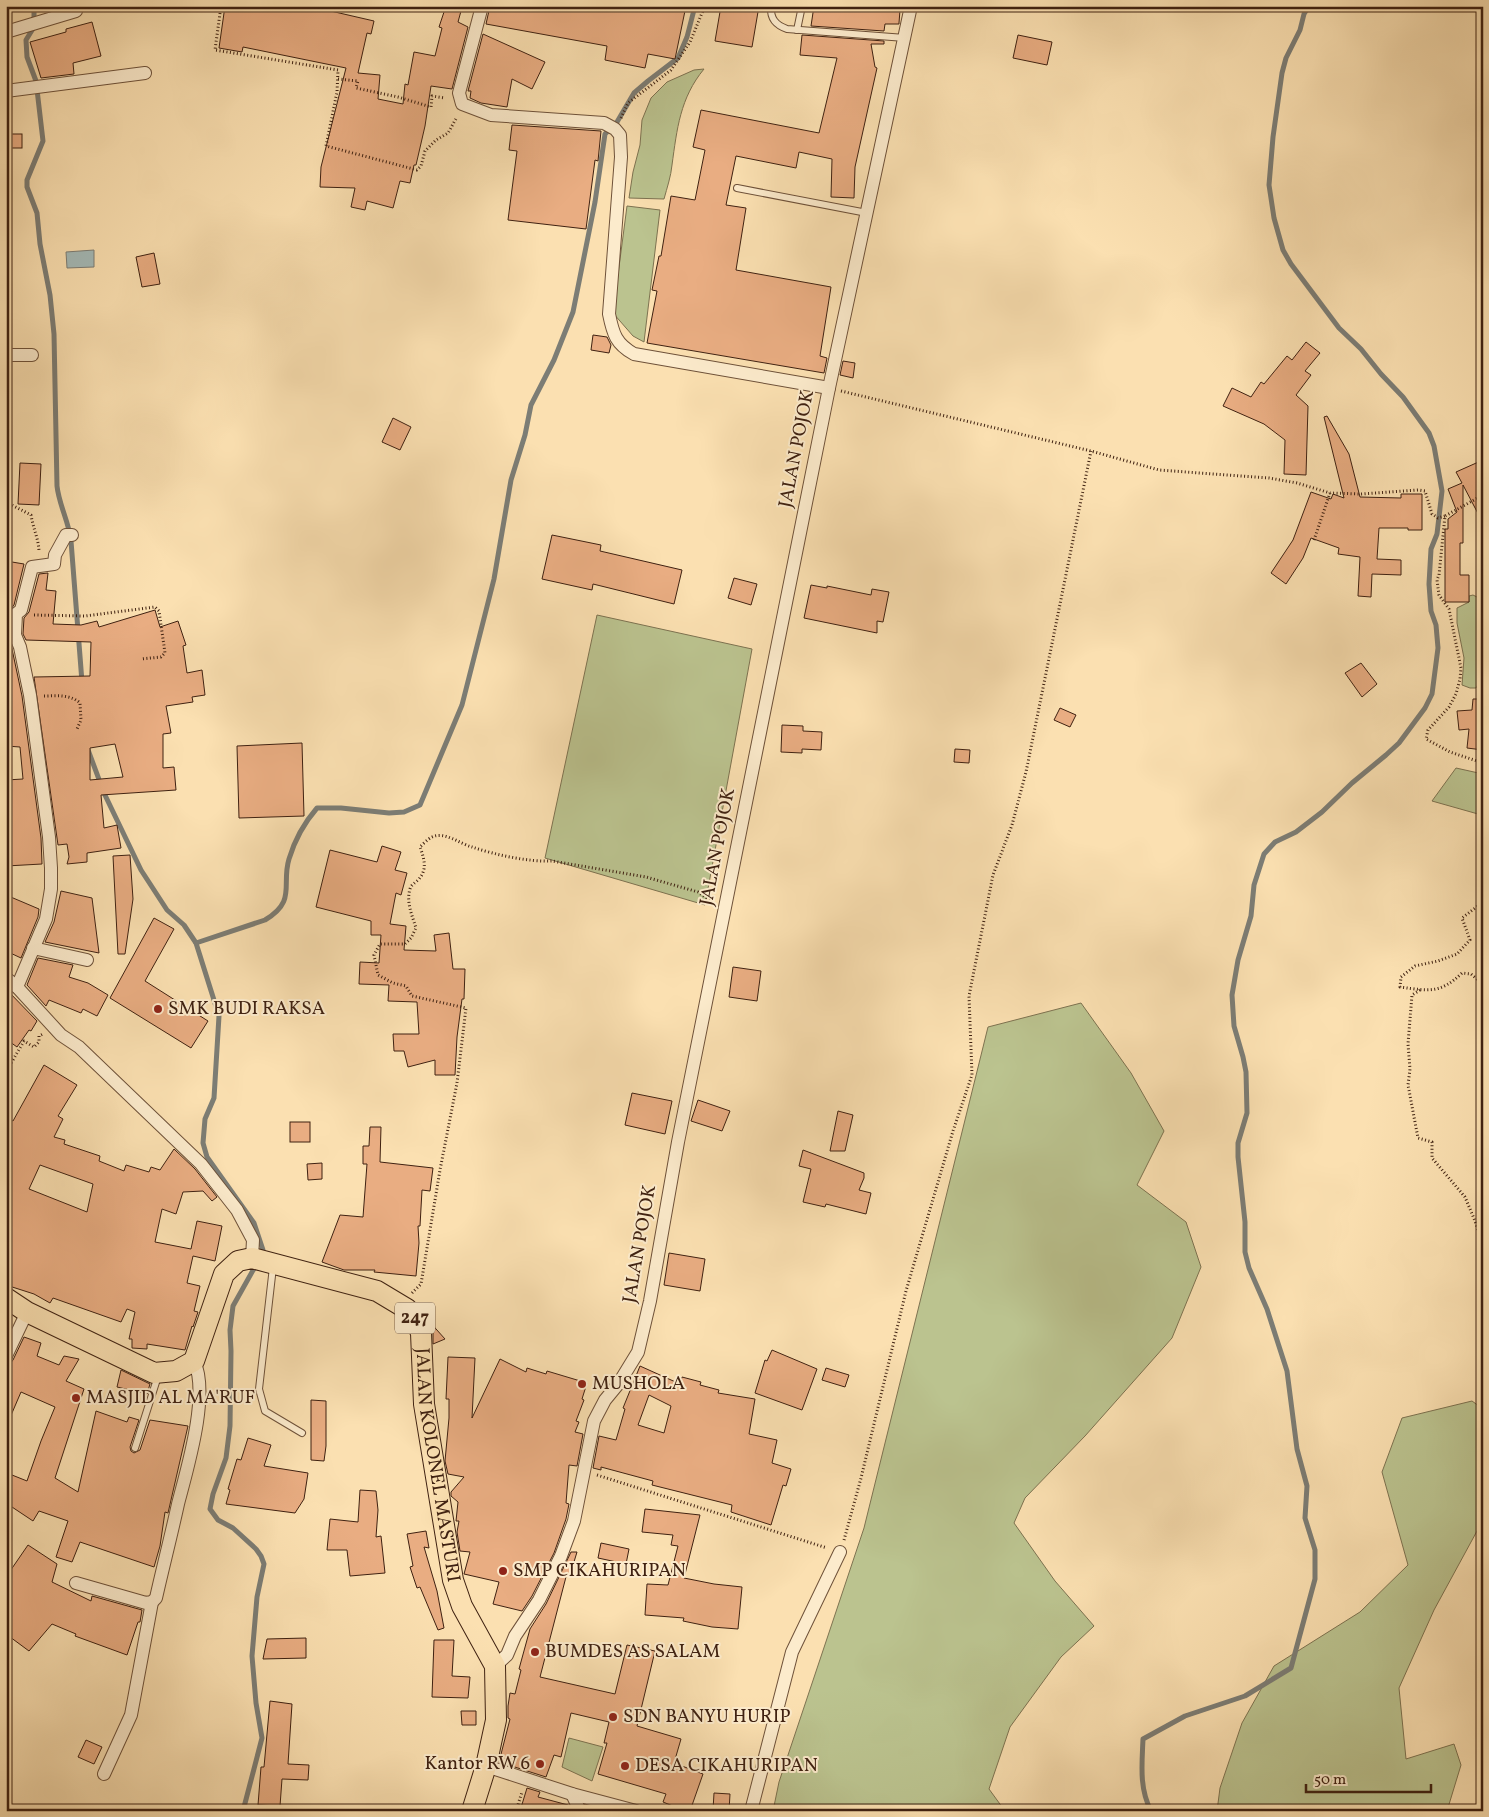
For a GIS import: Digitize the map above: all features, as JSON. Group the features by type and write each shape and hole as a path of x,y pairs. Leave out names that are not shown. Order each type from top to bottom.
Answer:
{"main road":[{"name":"JALAN KOLONEL MASTURI","path":"252,1258 377,1291 407,1309 414,1316 420,1333 424,1404 453,1580 462,1606 495,1666 496,1720 486,1766 472,1811"},
{"path":"6,1298 27,1312 154,1373 176,1371 194,1361 224,1274 238,1262 252,1258"}],"street":[{"path":"482,6 459,93 462,104 491,115 604,124 615,129 620,135 621,157 609,314 612,329 623,348 634,354 829,388"},
{"name":"JALAN POJOK","path":"495,1666 507,1655 515,1636 539,1600 561,1556 574,1522 594,1421 605,1400 638,1352 650,1301 678,1142 829,388 911,6"},
{"path":"6,32 76,11"},
{"path":"6,91 144,73"},
{"path":"6,355 32,355"},
{"path":"17,987 46,919 51,888 51,868 49,836 30,695 11,613 21,610 32,567 54,564 55,555 66,535 72,535"},
{"path":"34,948 87,960"},
{"path":"6,978 17,987 61,1035 79,1047 201,1164 237,1210 253,1240 252,1258"},
{"path":"6,1356 27,1312"},
{"path":"104,1774 130,1715 152,1602 156,1598 192,1444 199,1405 198,1370 194,1361"},
{"path":"751,1811 792,1652 840,1552"},
{"path":"76,1583 146,1603 152,1602"},
{"path":"486,1766 572,1794 636,1811"},
{"path":"572,1794 580,1811"}],"lane":[{"path":"771,6 773,19 778,26 786,29 905,38"},
{"path":"797,30 802,6"},
{"path":"737,188 867,213"},
{"path":"273,1263 259,1390 264,1411 302,1433"},
{"path":"135,1448 159,1372"}],"path":[{"path":"221,6 215,50 338,70 326,146 416,170 421,166 425,151 436,140 448,133 462,104 449,98 432,96 431,108 398,97 356,88 358,80 338,79"},
{"path":"615,129 628,103 671,70 690,42 705,6"},
{"path":"829,388 1091,450 1158,470 1269,478 1297,483 1330,493 1360,494 1425,491 1432,514 1438,518 1483,495"},
{"path":"585,1472 840,1552 862,1478 906,1291 953,1131 972,1074 969,996 993,875 1012,826 1026,772 1091,450"},
{"path":"1314,540 1330,493"},
{"path":"6,502 31,516 35,535 39,543 40,565"},
{"path":"1445,516 1437,580 1439,595 1449,609 1460,668 1460,679 1456,694 1449,707 1428,730 1426,739 1450,752 1483,762"},
{"path":"11,613 80,616 155,607 159,611 165,653 161,657 141,659"},
{"path":"30,695 75,698 80,702 81,713 81,720 77,729"},
{"path":"407,1309 407,1298 420,1284 440,1170 458,1083 466,1008 412,996 406,986 393,983 378,976 374,955 380,944 405,944 411,938 416,928 408,902 411,887 424,871 425,859 420,847 432,836 446,836 472,847 537,862 552,860 646,877 698,892 724,912"},
{"path":"1483,902 1462,918 1470,940 1457,954 1438,961 1415,966 1401,977 1400,987 1420,990 1437,989 1450,985 1462,973 1471,974 1478,979 1483,978"},
{"path":"1420,990 1412,995 1408,1044 1410,1070 1408,1085 1418,1138 1432,1142 1432,1158 1465,1197 1476,1221 1483,1246"},
{"path":"6,1072 24,1041 34,1046 39,1042 39,1036 44,1033 61,1035"},
{"path":"516,1811 526,1780"}],"green space":[{"path":"704,69 690,91 681,114 671,173 664,199 629,198 640,145 642,120 651,98 667,82 694,70"},
{"path":"627,206 660,210 644,342 633,336 613,313"},
{"path":"1473,595 1483,600 1483,681 1480,681 1476,688 1470,688 1462,685 1464,658 1457,623 1457,608 1469,602 1469,596"},
{"path":"597,615 752,649 705,905 545,858"},
{"path":"1456,768 1483,774 1483,796 1478,814 1432,801"},
{"path":"1081,1003 1131,1073 1164,1131 1137,1185 1186,1222 1201,1267 1172,1338 1085,1436 1025,1498 1014,1523 1055,1581 1094,1626 1061,1657 1010,1727 989,1789 1005,1811 773,1811 779,1782 864,1528 988,1027"},
{"path":"1472,1401 1483,1409 1483,1520 1434,1610 1399,1688 1406,1759 1454,1744 1461,1765 1447,1811 1217,1811 1220,1788 1242,1723 1274,1666 1360,1612 1408,1565 1382,1472 1402,1418"},
{"path":"569,1738 603,1747 592,1781 562,1767"}],"water":[{"path":"94,250 94,267 67,268 66,252"}],"building":[{"path":"225,6 323,6 322,9 374,21 371,34 367,33 358,73 380,75 378,99 403,104 405,84 408,85 414,52 435,56 442,28 439,27 446,6 461,11 458,22 468,27 452,89 431,86 425,126 416,165 414,165 410,183 400,181 393,208 367,201 365,210 351,207 355,188 320,187 321,167 346,68 243,47 242,52 219,48"},
{"path":"490,6 686,6 675,59 648,54 645,68 605,60 607,46 486,24"},
{"path":"721,6 759,6 752,47 715,41"},
{"path":"814,6 889,6 888,10 900,10 899,24 885,24 884,31 811,26"},
{"path":"92,22 101,56 73,63 74,74 41,78 30,42 66,32 66,29"},
{"path":"483,34 545,62 532,89 512,79 507,107 481,103 470,98 471,91 468,91"},
{"path":"802,35 884,41 884,44 871,44 875,67 877,68 855,167 854,198 831,197 832,159 799,152 796,168 736,156 726,205 746,208 736,270 831,287 820,356 827,358 824,373 647,343 657,291 652,290 659,256 661,256 671,196 695,200 705,150 693,147 701,110 819,133 837,58 800,55"},
{"path":"1018,35 1052,42 1047,65 1013,58"},
{"path":"512,125 601,131 598,161 595,160 586,229 508,220 517,151 509,150"},
{"path":"6,134 22,134 22,148 6,148"},
{"path":"154,253 160,284 142,287 136,257"},
{"path":"593,335 607,337 611,345 609,353 591,350"},
{"path":"1306,342 1320,353 1305,371 1311,375 1296,395 1308,406 1306,475 1284,474 1285,440 1264,424 1223,406 1232,388 1251,397 1261,382 1264,384 1287,356 1292,360"},
{"path":"843,361 855,363 853,378 840,375"},
{"path":"1327,416 1349,454 1360,497 1401,498 1401,494 1422,494 1422,530 1379,528 1377,559 1401,560 1401,575 1372,574 1371,597 1358,596 1360,557 1338,554 1339,548 1311,538 1303,558 1286,584 1271,573 1293,540 1311,492 1331,499 1333,494 1344,498 1324,417"},
{"path":"393,418 411,427 400,450 382,442"},
{"path":"1483,460 1483,523 1463,485 1463,543 1460,543 1460,575 1469,575 1469,602 1445,602 1445,529 1448,529 1448,519 1457,512 1448,489 1462,483 1456,472"},
{"path":"20,463 41,464 39,505 18,504"},
{"path":"552,535 601,545 600,551 682,570 674,604 593,584 592,590 542,579"},
{"path":"6,561 24,564 14,605 8,613 7,635 12,649 22,696 41,838 42,864 6,866 6,780 23,779 20,747 6,746"},
{"path":"48,573 46,590 56,591 53,624 81,625 97,621 99,627 155,610 160,627 178,621 186,645 183,646 187,673 202,670 205,695 192,697 193,702 166,706 171,733 163,734 163,768 174,767 176,790 101,795 104,828 117,825 121,848 87,853 87,862 67,864 69,857 67,844 58,845 34,677 90,676 91,642 26,640 23,634 24,618 29,612 39,574","holes":["115,744 123,777 90,780 90,748"]},
{"path":"734,578 757,584 751,605 728,598"},
{"path":"811,585 827,588 827,586 871,595 872,589 889,592 883,622 877,621 877,633 804,618"},
{"path":"1361,663 1377,684 1362,697 1345,673"},
{"path":"1473,699 1478,699 1483,734 1483,750 1467,748 1469,729 1459,730 1457,711 1472,710"},
{"path":"1060,708 1076,715 1070,727 1054,720"},
{"path":"782,725 803,726 803,731 822,732 821,750 802,749 802,753 781,752"},
{"path":"302,743 304,816 239,818 237,746"},
{"path":"955,749 970,750 969,763 954,762"},
{"path":"382,846 401,852 395,870 407,873 401,895 396,893 390,924 406,926 404,950 436,951 434,935 449,933 453,969 465,969 464,999 462,999 457,1037 455,1075 435,1075 435,1060 408,1067 404,1051 394,1051 393,1034 419,1034 417,1002 388,1001 389,985 359,984 360,962 379,963 381,935 371,935 371,921 316,907 330,850 377,862"},
{"path":"130,855 133,899 125,954 118,954 113,856"},
{"path":"61,891 92,898 99,953 45,942 54,922"},
{"path":"6,895 39,909 38,917 21,958 6,951"},
{"name":"SMK BUDI RAKSA","path":"154,918 174,929 145,981 208,1021 191,1048 110,998"},
{"path":"38,958 73,965 69,977 88,983 108,995 97,1016 83,1009 81,1013 49,1000 46,1006 27,985"},
{"path":"733,967 761,971 757,1001 729,997"},
{"path":"6,989 37,1021 17,1047 6,1039"},
{"path":"44,1065 77,1085 58,1116 63,1119 54,1137 65,1140 64,1144 100,1156 99,1161 124,1171 126,1165 149,1172 151,1167 160,1170 174,1149 195,1169 217,1197 212,1201 203,1191 183,1192 176,1214 162,1209 155,1242 191,1249 197,1221 222,1226 215,1261 193,1256 187,1283 200,1286 194,1311 198,1312 185,1350 147,1344 147,1349 132,1348 132,1339 129,1339 135,1312 127,1309 121,1322 53,1298 50,1303 34,1294 6,1285 6,1118 13,1121","holes":["40,1165 93,1184 87,1212 29,1189"]},
{"path":"632,1093 672,1101 665,1134 625,1125"},
{"path":"698,1100 730,1111 722,1131 691,1121"},
{"path":"838,1111 853,1115 845,1151 830,1151"},
{"path":"290,1122 310,1122 310,1142 290,1142"},
{"path":"370,1127 381,1127 380,1162 433,1168 430,1191 422,1190 416,1276 374,1272 375,1270 344,1270 322,1262 340,1215 363,1217 367,1164 363,1164 363,1146 369,1146"},
{"path":"803,1150 864,1173 859,1190 871,1193 866,1214 826,1204 825,1207 803,1202 811,1169 799,1166"},
{"path":"322,1163 322,1179 308,1180 307,1164"},
{"path":"669,1253 705,1259 700,1291 664,1285"},
{"path":"428,1320 445,1339 433,1344 433,1332"},
{"path":"24,1337 41,1343 37,1356 59,1365 64,1356 79,1359 66,1381 84,1389 55,1478 78,1492 96,1411 127,1422 129,1417 139,1420 130,1447 134,1453 140,1450 150,1420 188,1426 168,1513 165,1512 160,1546 154,1567 80,1542 72,1562 56,1557 68,1521 39,1511 33,1521 6,1503 6,1488 12,1475 27,1481 55,1407 21,1392 6,1427 6,1364 9,1365 13,1360"},
{"path":"772,1350 817,1369 802,1410 755,1393 765,1360 767,1361"},
{"path":"448,1357 475,1358 472,1418 500,1359 526,1372 527,1368 546,1374 547,1371 587,1383 582,1399 584,1400 576,1421 579,1422 575,1432 583,1434 577,1466 569,1465 566,1503 569,1504 566,1519 554,1553 532,1596 522,1611 493,1604 499,1582 464,1574 470,1552 460,1551 457,1532 459,1521 456,1521 458,1502 451,1496 451,1492 464,1477 448,1474 445,1461 449,1418 449,1399 446,1399"},
{"path":"640,1366 680,1384 682,1377 701,1382 700,1385 719,1390 718,1393 755,1399 749,1434 777,1440 772,1463 791,1469 786,1486 783,1485 771,1525 731,1512 732,1505 652,1485 653,1481 601,1467 601,1470 593,1468 599,1436 616,1440 625,1409 623,1408","holes":["649,1395 671,1406 664,1433 638,1425"]},
{"path":"826,1368 849,1375 845,1387 822,1380"},
{"path":"121,1370 150,1384 147,1394 117,1387"},
{"path":"311,1400 326,1401 324,1461 311,1460"},
{"path":"248,1438 271,1445 264,1466 308,1473 304,1499 295,1513 226,1504 230,1490 228,1489 237,1459 241,1460"},
{"path":"360,1490 376,1491 378,1510 376,1537 381,1536 385,1573 350,1576 347,1550 327,1550 330,1519 358,1522"},
{"path":"645,1509 700,1515 684,1578 742,1587 738,1629 712,1627 683,1621 684,1618 645,1615 647,1584 668,1585 678,1546 671,1545 673,1535 642,1532"},
{"path":"426,1531 429,1548 424,1547 437,1591 444,1628 438,1630 420,1587 417,1588 410,1567 413,1566 407,1534"},
{"path":"601,1543 629,1549 626,1564 598,1558"},
{"path":"28,1545 57,1564 52,1582 91,1601 92,1596 142,1610 140,1622 138,1622 127,1655 75,1636 76,1634 52,1624 29,1651 6,1634 6,1577"},
{"path":"571,1552 577,1552 570,1575 567,1573 540,1677 615,1694 627,1645 655,1651 637,1726 681,1739 674,1763 703,1774 690,1811 685,1811 663,1802 666,1794 598,1774 607,1743 604,1743 609,1722 571,1713 561,1757 554,1755 546,1777 499,1762 510,1719 508,1718 508,1706 510,1693 515,1694 521,1670 519,1669 530,1629 546,1604"},
{"path":"306,1638 306,1658 263,1659 267,1639"},
{"path":"434,1640 454,1640 452,1676 470,1677 468,1698 432,1697"},
{"path":"270,1701 292,1704 288,1764 309,1765 308,1780 282,1779 280,1806 258,1805 261,1767 264,1767"},
{"path":"461,1711 476,1711 476,1725 462,1725"},
{"path":"86,1740 102,1747 94,1764 78,1757"},
{"path":"527,1788 540,1792 538,1797 568,1805 571,1811 520,1811"},
{"path":"714,1793 730,1794 729,1811 713,1810"}],"waterway":[{"path":"33,6 34,27 26,40 27,57 36,81 43,141 27,180 27,187 37,213 40,244 50,295 54,334 57,486 71,541 82,682"},
{"path":"196,943 265,920 275,913 285,899 287,868 291,852 300,832 317,808 341,808 389,813 404,812 420,805 462,705 494,579 511,480 525,435 531,405 554,360 573,312 595,202 605,134 617,122 634,93 678,58 687,37 695,6"},
{"path":"1151,1811 1143,1785 1143,1739 1185,1716 1245,1696 1291,1668 1315,1579 1315,1550 1305,1518 1307,1486 1297,1449 1287,1371 1267,1309 1249,1268 1245,1252 1245,1222 1238,1143 1247,1113 1246,1072 1234,1026 1232,995 1238,960 1251,916 1254,885 1264,854 1275,842 1296,832 1322,812 1352,783 1399,743 1425,708 1432,694 1438,648 1436,625 1431,611 1429,584 1431,549 1437,534 1442,491 1434,446 1429,433 1403,397 1361,349 1339,328 1291,264 1283,250 1274,218 1269,185 1273,137 1282,73 1286,58 1309,6"},
{"path":"87,747 104,793 141,870 167,910 184,925 196,943 219,1016 214,1098 205,1119 203,1143 207,1157 254,1223 263,1250 260,1255"},
{"path":"243,1811 262,1738 256,1703 252,1656 257,1597 264,1564 256,1549 233,1528 218,1520 210,1509 213,1494 226,1458 230,1426 230,1330 233,1306 256,1265"}],"place":[{"name":"SMK BUDI RAKSA","path":"158,1009"},
{"name":"MUSHOLA","path":"582,1384"},
{"name":"MASJID AL MA'RUF","path":"76,1398"},
{"name":"SMP CIKAHURIPAN","path":"503,1571"},
{"name":"BUMDES AS SALAM","path":"535,1652"},
{"name":"SDN BANYU HURIP","path":"613,1717"},
{"name":"Kantor RW 6","path":"540,1764"},
{"name":"DESA CIKAHURIPAN","path":"625,1766"}]}
